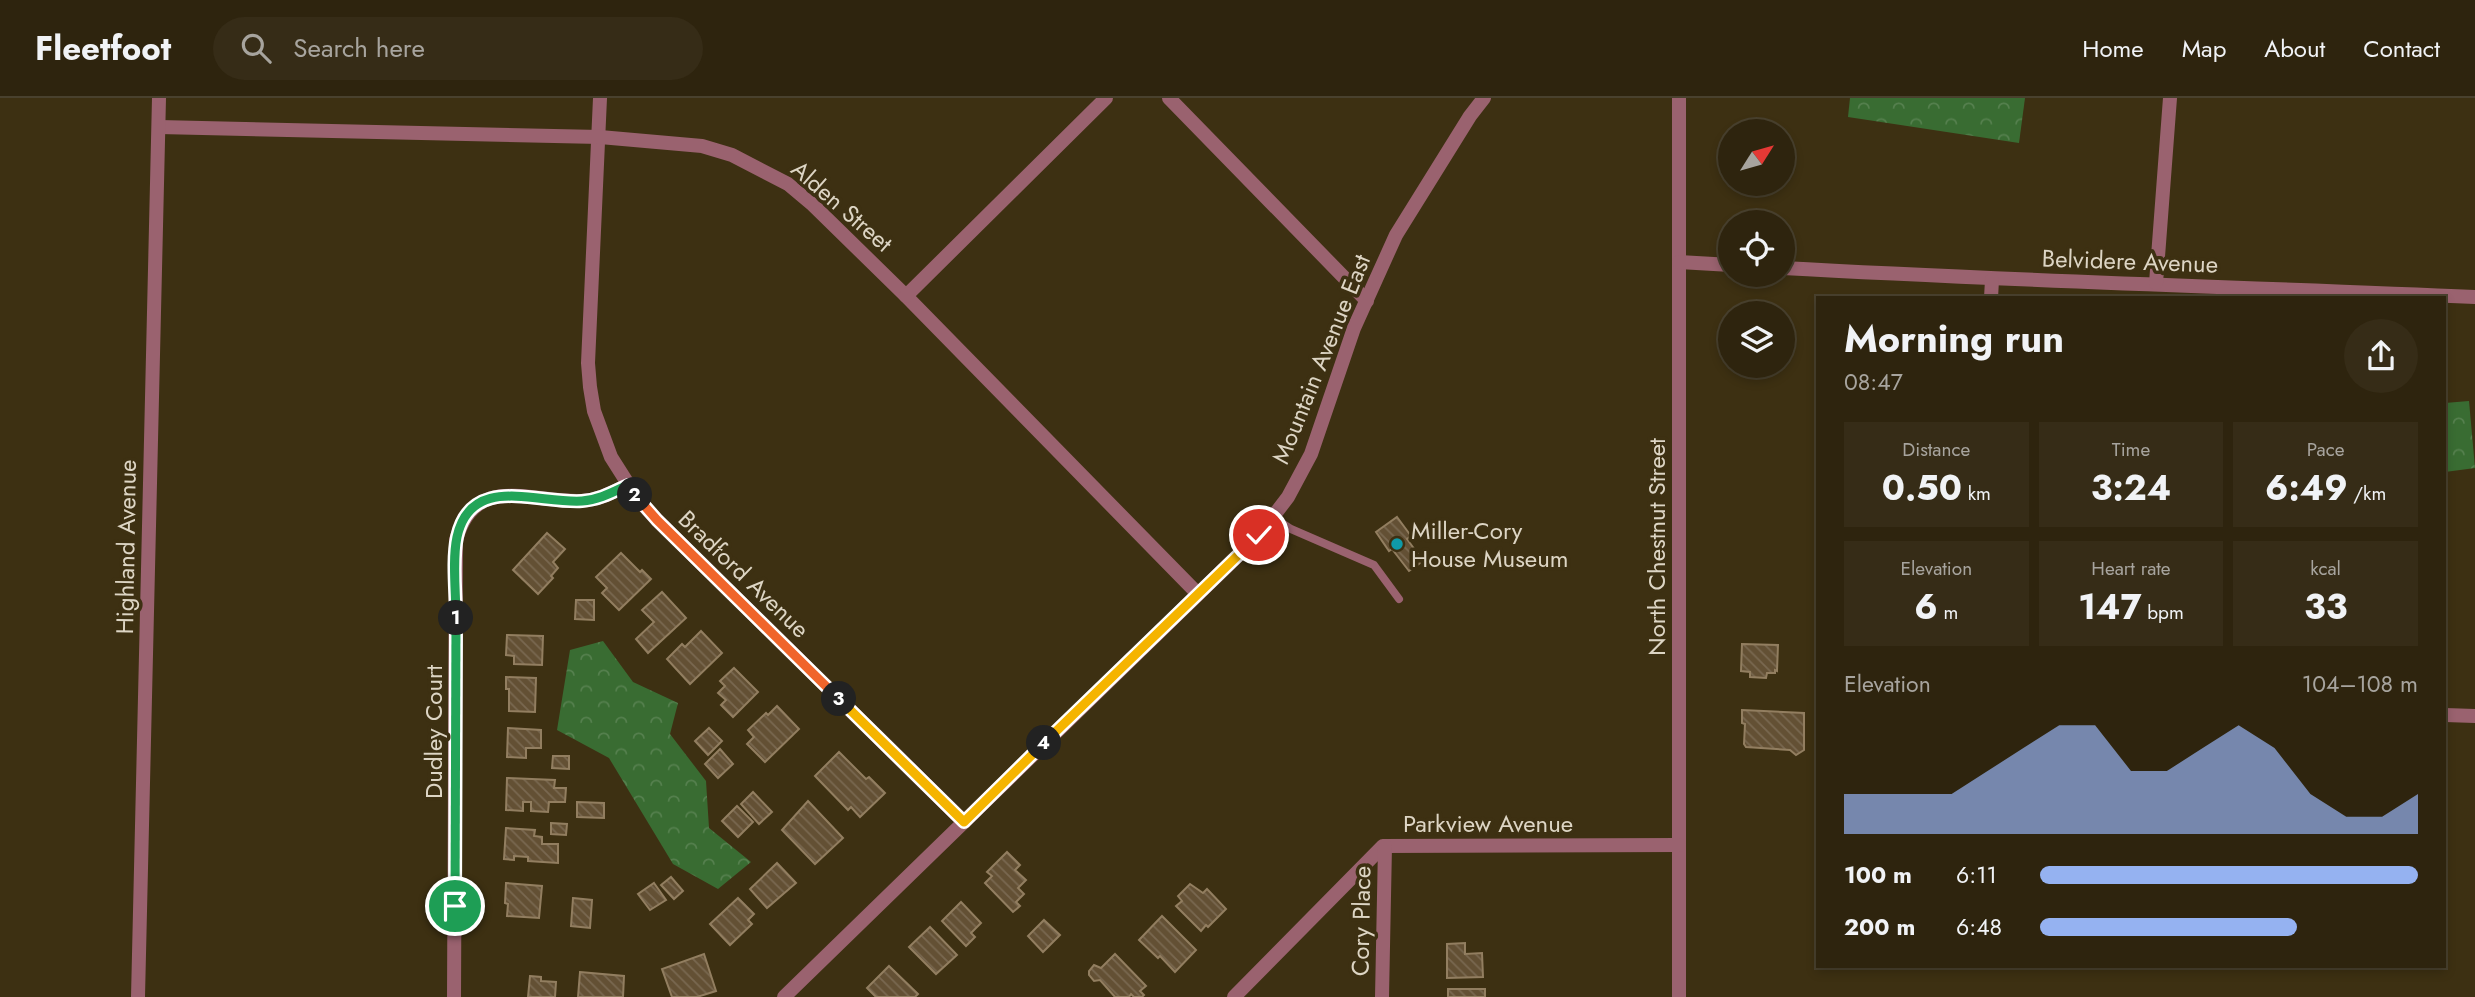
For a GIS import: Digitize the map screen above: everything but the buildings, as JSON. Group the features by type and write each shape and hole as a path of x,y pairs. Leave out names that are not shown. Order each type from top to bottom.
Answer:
{"street":[{"name":"Highland Avenue","path":"138,997 159,98"},
{"name":"Bradford Avenue","path":"600,98 588,363 594,411 602,434 628,485 657,520 964,822"},
{"path":"906,296 1106,98"},
{"path":"1168,98 1367,301"},
{"name":"Mountain Avenue East","path":"784,997 1259,535 1288,497 1311,454 1354,328 1396,235 1484,98"},
{"name":"North Chestnut Street","path":"1679,98 1679,997"},
{"path":"2156,284 2170,98"},
{"name":"Alden Street","path":"159,127 600,137 702,146 732,155 788,184 813,205 1198,594"},
{"path":"1679,262 1718,264"},
{"name":"Belvidere Avenue","path":"1795,269 1992,279 2475,297"},
{"path":"1991,296 1992,279"},
{"name":"Dudley Court","path":"454,997 457,540 461,525 469,512 481,502 495,496 581,501 600,498 628,485"},
{"path":"2446,715 2475,716"},
{"name":"Parkview Avenue","path":"1234,997 1385,846 1679,845"},
{"name":"Cory Place","path":"1381,997 1385,846"}],"lane":[{"path":"1273,517 1291,528 1374,565 1399,599"}],"green space":[{"path":"1850,98 2025,98 2019,143 1848,117"},
{"path":"2469,401 2475,468 2446,472 2446,403"},
{"path":"603,641 633,682 678,703 670,734 706,781 709,828 751,862 718,889 673,864 609,758 557,730 570,650"}],"place":[{"name":"Miller-Cory House Museum","path":"1397,544"}],"route":[{"path":"455,906 457,540 461,525 469,512 481,502 495,496 511,495 581,501 600,498 628,485 657,520 964,822 1259,535"}]}
